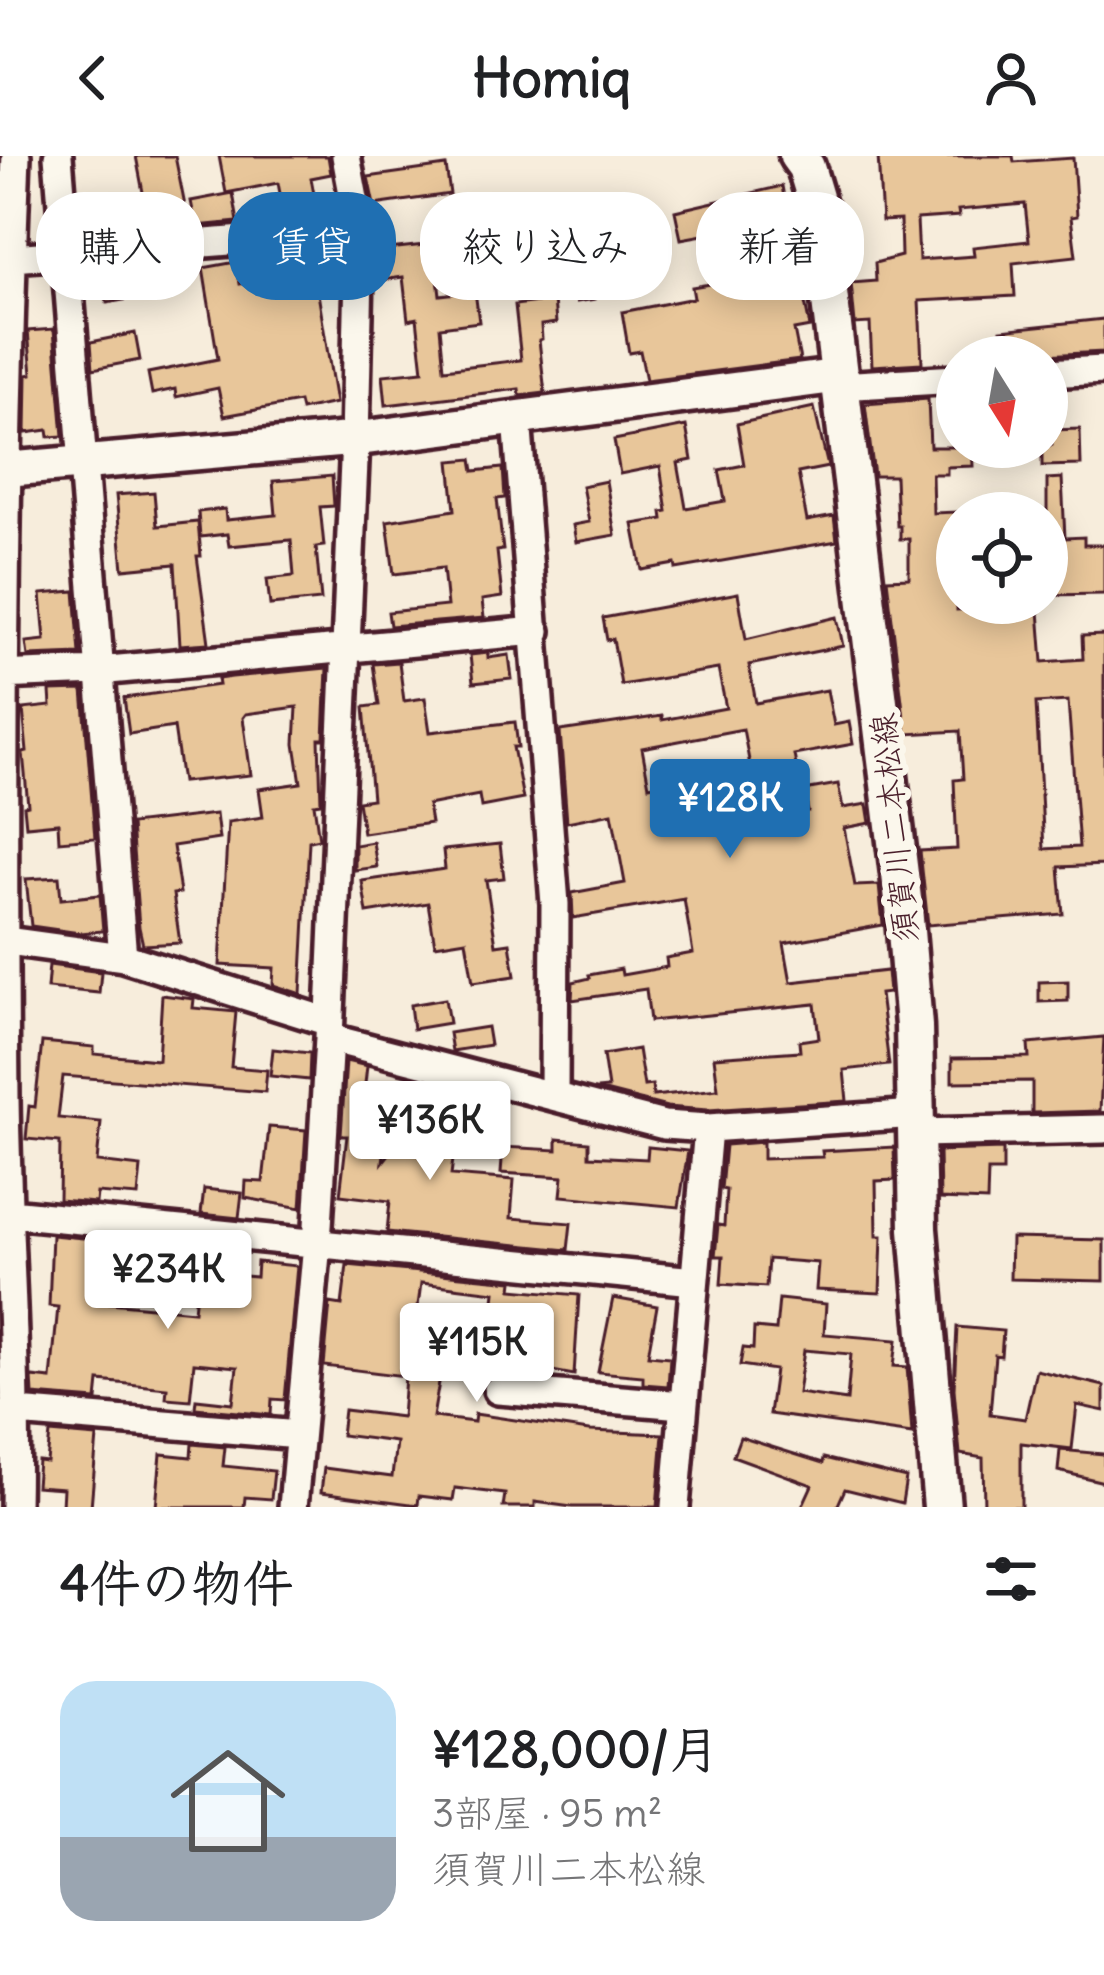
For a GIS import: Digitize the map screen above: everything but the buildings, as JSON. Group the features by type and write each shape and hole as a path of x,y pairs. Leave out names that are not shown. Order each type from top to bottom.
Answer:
{"main road":[{"name":"須賀川二本松線","path":"798,156 806,167 819,212 904,908 918,1229 942,1507"}],"street":[{"path":"15,1507 17,1412 3,1213 2,940 6,259 16,156"},
{"path":"58,156 60,192"},
{"path":"346,156 353,192"},
{"path":"6,259 36,257"},
{"path":"68,300 123,957"},
{"path":"293,1507 317,1243 329,1030 359,300"},
{"path":"1068,372 1104,370"},
{"path":"4,470 356,439 839,381 936,379"},
{"path":"517,418 555,904 554,1095"},
{"path":"3,674 98,671 536,631"},
{"path":"2,940 123,957 329,1030 664,1125 1104,1129"},
{"path":"675,1507 708,1128"},
{"path":"3,1213 694,1281"},
{"path":"498,1390 683,1405"},
{"path":"17,1412 299,1435"}]}
